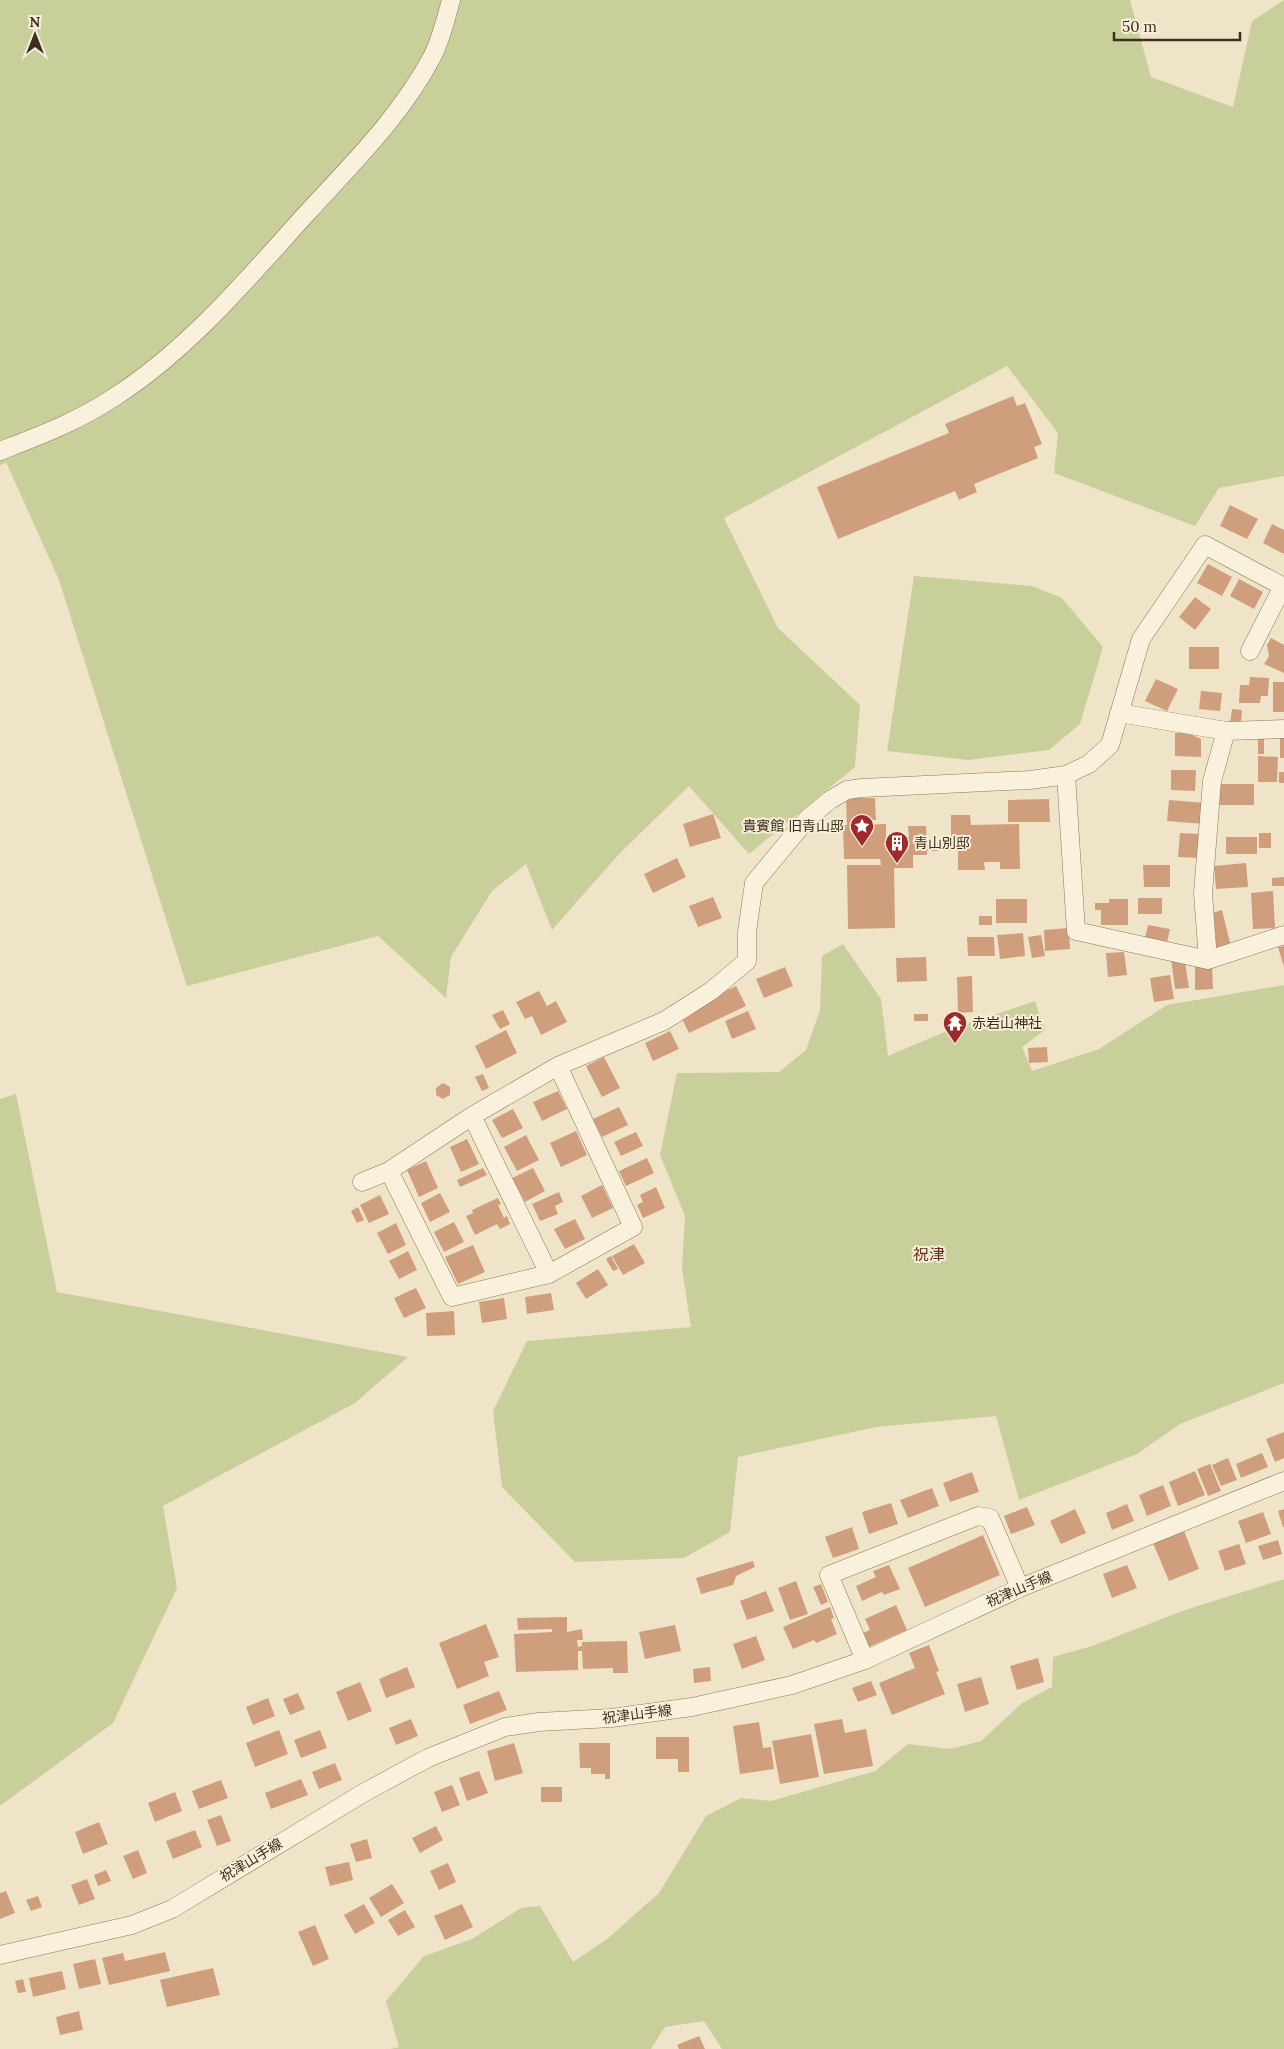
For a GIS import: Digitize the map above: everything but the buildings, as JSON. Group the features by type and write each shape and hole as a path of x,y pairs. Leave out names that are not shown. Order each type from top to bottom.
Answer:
{"street":[{"path":"0,451 66,426 116,396 160,363 218,310 377,137 412,90 433,56 451,0"},
{"path":"362,1182 389,1171 472,1116 558,1066 664,1021 711,991 747,962 747,932 754,883 807,819 830,800 847,790 1030,780 1066,775 1088,764 1110,745 1140,639 1206,546 1283,586 1250,651"},
{"path":"1119,713 1226,731 1284,729"},
{"path":"1208,960 1203,893 1212,781 1226,731"},
{"path":"1066,775 1076,931 1208,960 1284,935"},
{"path":"389,1171 452,1296 549,1274 633,1227 558,1066"},
{"path":"472,1116 549,1274"},
{"name":"祝津山手線","path":"0,1955 132,1925 172,1909 365,1792 428,1758 505,1727 539,1722 611,1718 692,1707 792,1685 865,1660 1020,1588 1284,1481"},
{"path":"865,1660 829,1575 978,1516 990,1518 1020,1588"}],"green space":[{"path":"0,0 1130,0 1151,77 1233,107 1252,21 1284,0 1284,476 1219,488 1195,526 1054,473 1058,433 1007,366 724,518 778,628 860,705 855,767 749,854 689,786 621,852 552,930 526,864 492,891 451,957 446,998 378,936 187,986 59,580 6,462 0,466"},
{"path":"914,576 1032,586 1062,598 1103,647 1080,724 1049,750 968,760 887,751"},
{"path":"843,944 881,999 888,1056 949,1030 1035,1001 1045,1030 1022,1047 1032,1071 1099,1049 1167,1005 1284,985 1284,1383 1180,1424 1137,1454 1019,1500 996,1416 876,1427 738,1457 730,1532 684,1558 575,1562 502,1487 493,1411 527,1341 691,1327 682,1268 685,1216 660,1155 677,1073 779,1072 806,1050 820,1010 822,956"},
{"path":"16,1094 57,1292 408,1357 355,1403 163,1506 177,1588 113,1723 0,1806 0,1099"},
{"path":"1284,1579 1284,2049 722,2049 704,2021 665,2027 651,2049 391,2049 399,2047 386,2001 424,1956 472,1939 521,1908 540,1906 573,1962 607,1939 659,1893 706,1816 741,1798 771,1801 875,1771 908,1744 950,1749 981,1741 1022,1703 1052,1687 1053,1657 1092,1646 1185,1610"}],"place":[{"name":"貴賓館 旧青山邸","path":"862,847"},
{"name":"青山別邸","path":"897,864"},
{"name":"赤岩山神社","path":"955,1044"}],"district":[{"name":"祝津","path":"929,1254"}]}
